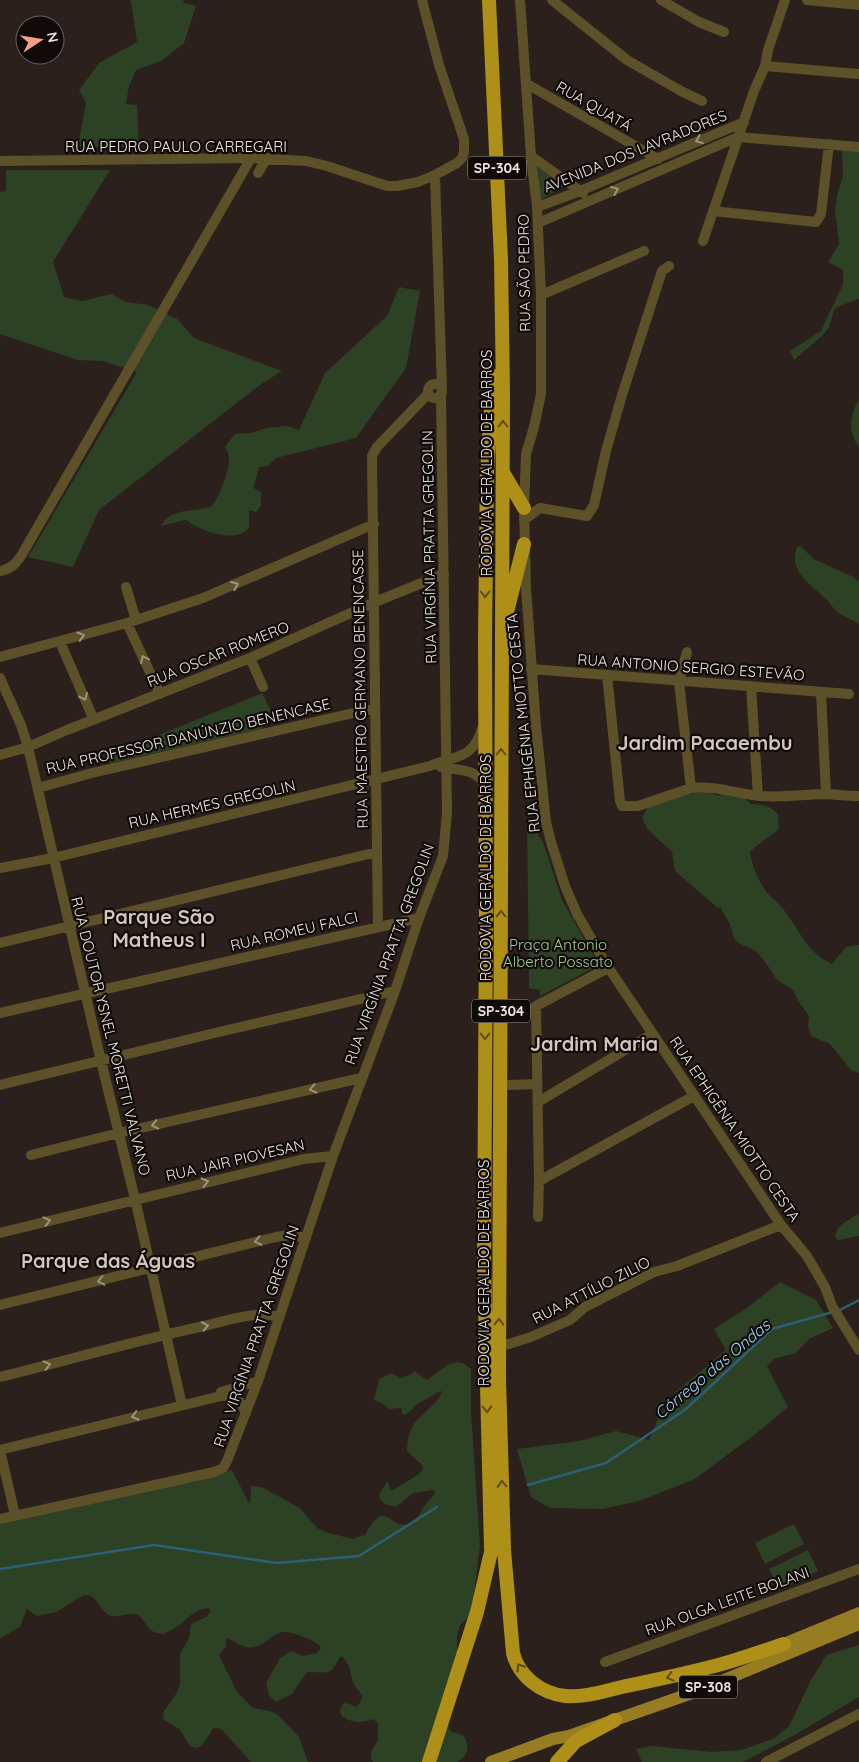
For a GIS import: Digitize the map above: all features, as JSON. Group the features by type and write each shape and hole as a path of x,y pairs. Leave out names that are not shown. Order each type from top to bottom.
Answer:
{"highway":[{"name":"RODOVIA GERALDO DE BARROS","path":"489,0 501,259 504,472 499,1347 503,1512 498,1549"},
{"name":"RODOVIA GERALDO DE BARROS","path":"498,1549 484,1263 485,638 487,472 491,408 502,336"},
{"path":"504,472 524,514"},
{"path":"502,634 524,544"},
{"path":"500,1202 507,1154 509,1085 508,1010 501,977"},
{"path":"498,1549 515,1661 523,1674 536,1686 548,1692 575,1697 664,1679 723,1664 784,1644"},
{"path":"429,1762 498,1549"},
{"path":"557,1762 576,1741 615,1720"}],"main road":[{"name":"SP-308","path":"491,1762 552,1739 576,1727 692,1685 859,1613"},
{"name":"SP-308","path":"552,1739 569,1736 695,1692 859,1624"}],"street":[{"name":"RUA PEDRO PAULO CARREGARI","path":"0,161 267,158 327,166 387,186 410,184 436,175 458,163 462,158 464,139 439,65 422,0"},
{"name":"RUA SÃO PEDRO","path":"520,0 531,156 538,223 541,394 526,454 524,544"},
{"path":"552,0 627,60 680,91 702,101"},
{"path":"661,0 699,22 724,32"},
{"path":"703,241 754,91 765,66 768,50 785,0"},
{"path":"807,0 859,5"},
{"path":"765,66 859,74"},
{"name":"RUA QUATÁ","path":"527,84 655,158 674,165"},
{"name":"AVENIDA DOS LAVRADORES","path":"537,207 580,191 744,122"},
{"path":"738,137 859,147"},
{"name":"AVENIDA DOS LAVRADORES","path":"538,223 738,137"},
{"path":"713,211 816,222 822,214 829,144"},
{"path":"531,156 592,200"},
{"path":"0,572 8,570 15,564 251,158"},
{"path":"258,173 267,158"},
{"name":"RUA VIRGÍNIA PRATTA GREGOLIN","path":"14,1515 214,1472 223,1468 227,1462 258,1381 332,1156 395,991 444,850 447,813 447,745 436,175"},
{"path":"540,295 644,251"},
{"path":"524,514 540,508 587,516 594,506 606,451 638,344 662,271 669,266"},
{"name":"RUA MAESTRO GERMANO BENENCASSE","path":"378,927 372,456 374,451 428,394 428,389 432,384 439,384 441,392"},
{"path":"0,657 132,622 203,598 374,524"},
{"name":"RUA EPHIGÊNIA MIOTTO CESTA","path":"524,544 531,669 546,822 555,861 577,914 608,968 652,1034 781,1225 807,1256 825,1287 832,1306 858,1345"},
{"name":"RUA OSCAR ROMERO","path":"0,755 28,747 250,658 375,602 444,574"},
{"path":"126,587 132,622 160,694"},
{"path":"60,642 94,720"},
{"path":"687,652 679,682 691,788"},
{"path":"250,658 262,687"},
{"name":"RUA ANTONIO SERGIO ESTEVÃO","path":"531,669 849,694"},
{"path":"607,675 622,806 638,806 691,788 710,787 758,796 784,797 826,794 859,796"},
{"name":"RUA DOUTOR YSNEL MORETTI VALVANO","path":"1,684 21,725 28,747 167,1334 182,1405"},
{"path":"751,686 758,796"},
{"path":"821,692 826,794"},
{"name":"RUA PROFESSOR DANÚNZIO BENENCASE","path":"38,788 92,773 375,708"},
{"path":"447,745 465,754 474,747 479,738 486,710"},
{"name":"RUA HERMES GREGOLIN","path":"0,868 53,858 430,766 447,764 465,754"},
{"path":"447,764 474,774 486,786"},
{"path":"0,943 377,852"},
{"name":"RUA ROMEU FALCI","path":"0,1013 419,918"},
{"path":"538,1217 536,1006 608,968"},
{"path":"0,1085 395,991"},
{"path":"538,1102 652,1034"},
{"path":"31,1155 361,1078"},
{"path":"509,1085 537,1084"},
{"path":"539,1181 694,1096"},
{"name":"RUA JAIR PIOVESAN","path":"0,1233 304,1159 332,1156"},
{"name":"RUA ATTÍLIO ZILIO","path":"499,1347 531,1337 570,1320 586,1306 654,1272 677,1266 781,1225"},
{"path":"0,1305 276,1237 289,1235 306,1238"},
{"path":"0,1377 167,1334 261,1314 278,1317"},
{"path":"206,1398 258,1381"},
{"path":"0,1519 14,1515 0,1450 206,1398 225,1395 235,1397 246,1413"},
{"name":"RUA OLGA LEITE BOLANI","path":"605,1662 859,1569"},
{"path":"766,1762 859,1714"}],"green space":[{"path":"129,0 184,0 183,3 196,6 184,43 161,61 136,70 129,86 126,104 137,105 139,147 78,147 86,103 79,90 99,63 137,42 131,1"},
{"path":"854,149 859,151 859,299 839,306 834,310 829,327 822,336 794,360 790,351 821,331 843,284 843,270 828,262 839,244 835,210 843,176 842,151"},
{"path":"538,164 565,186 540,200"},
{"path":"6,170 110,170 53,262 64,297 82,301 111,294 127,302 148,305 177,319 194,338 282,371 260,385 99,510 73,567 28,557 137,372 102,361 78,360 0,334 0,192 6,191"},
{"path":"399,287 420,291 406,368 356,438 276,458 268,466 259,467 254,486 255,489 261,492 261,506 256,512 249,510 249,528 243,533 226,535 209,532 186,520 161,526 165,520 177,513 213,505 225,479 228,465 229,457 225,447 235,434 287,426 299,430 325,373 387,316"},
{"path":"859,399 859,447 851,429 851,423"},
{"path":"800,546 814,559 853,577 859,582 859,624 835,610 803,578 798,571 795,556 797,547"},
{"path":"262,693 272,713 272,719 261,729 111,763 105,757"},
{"path":"711,792 717,795 726,792 742,796 751,804 764,805 778,814 779,829 750,852 751,858 763,887 785,911 816,954 832,964 846,947 859,945 859,1073 851,1070 830,1044 811,1036 808,1027 809,1016 793,990 777,980 757,952 737,942 730,924 720,907 718,908 675,871 672,852 647,829 642,818 648,806 687,794"},
{"name":"Praça Antonio Alberto Possato","path":"527,818 543,842 562,900 599,965 540,996 540,990 529,988"},
{"path":"859,1213 859,1236 836,1239 837,1230"},
{"path":"780,1282 816,1300 833,1328 809,1339 796,1353 774,1359 767,1366 788,1407 695,1479 639,1501 602,1509 550,1508 531,1497 517,1449 579,1441 616,1431 649,1440 658,1419 677,1391 726,1350 714,1329 744,1310"},
{"path":"457,1362 463,1363 471,1369 471,1412 480,1546 474,1595 468,1618 460,1625 457,1636 457,1648 462,1657 447,1705 449,1729 452,1732 463,1735 467,1742 466,1753 458,1762 373,1762 371,1752 378,1740 378,1724 374,1719 357,1722 341,1715 340,1710 343,1704 347,1703 357,1707 363,1697 353,1683 349,1666 343,1657 340,1657 330,1671 324,1673 307,1672 292,1694 276,1702 269,1695 266,1683 280,1658 291,1651 303,1656 317,1653 321,1648 309,1639 286,1632 278,1633 258,1646 251,1647 241,1645 228,1638 226,1640 226,1647 219,1655 237,1692 253,1708 270,1711 278,1715 299,1737 308,1762 251,1762 218,1728 213,1729 206,1741 199,1747 192,1747 180,1730 163,1719 164,1711 180,1685 180,1654 189,1638 191,1624 208,1616 209,1608 197,1611 179,1625 163,1634 152,1631 141,1617 136,1614 109,1615 93,1597 86,1595 54,1613 37,1616 27,1609 20,1627 0,1638 0,1523 232,1470 250,1505 251,1486 261,1487 301,1509 317,1528 329,1533 353,1539 363,1535 364,1537 373,1522 382,1516 400,1524 410,1524 435,1491 413,1493 396,1507 382,1502 379,1494 388,1481 390,1489 393,1490 423,1470 423,1466 407,1451 408,1439 415,1422 431,1407 442,1392 417,1404 404,1415 401,1408 389,1409 374,1400 379,1379 391,1373 401,1378 412,1374 414,1371 427,1380 447,1365"},
{"path":"794,1524 804,1544 765,1564 755,1543"},
{"path":"808,1550 818,1571 780,1590 769,1569"},
{"path":"859,1645 859,1697 791,1737 743,1762 642,1762 636,1749 653,1746 711,1752 741,1750 775,1738 789,1726 810,1682 826,1655"}],"waterway":[{"name":"Córrego das Ondas","path":"838,1311 859,1300"},
{"name":"Córrego das Ondas","path":"528,1485 606,1463 686,1409 772,1329 833,1312"},
{"name":"Córrego das Ondas","path":"0,1569 154,1545 277,1563 359,1556 437,1507"}],"district":[{"name":"Jardim Pacaembu","path":"705,742"},
{"name":"Parque São Matheus I","path":"159,928"},
{"name":"Jardim Maria","path":"594,1043"},
{"name":"Parque das Águas","path":"108,1260"}]}
